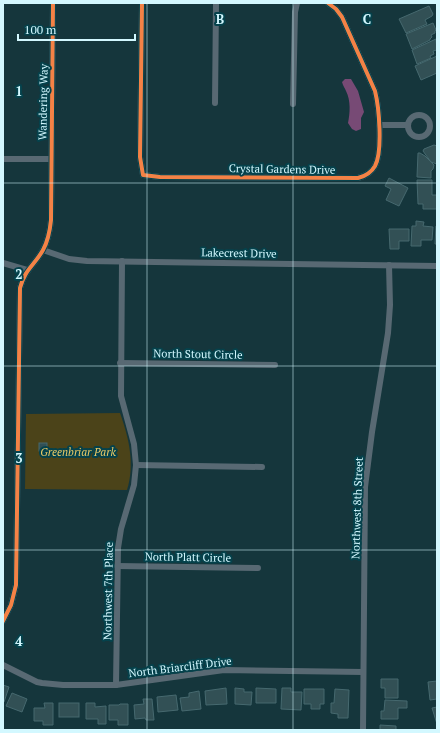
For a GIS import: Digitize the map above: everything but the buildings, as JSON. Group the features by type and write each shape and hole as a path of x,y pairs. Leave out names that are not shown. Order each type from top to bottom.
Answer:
{"street":[{"name":"Wandering Way","path":"3,619 14,595 16,585 19,298 22,279 27,270 43,250 50,230 53,3"},
{"name":"Crystal Gardens Drive","path":"142,3 140,157 143,175 160,177 358,178 369,174 376,165 379,153 377,101 375,91 342,17 336,9 328,3"},
{"path":"215,103 216,3"},
{"path":"293,104 295,12 297,3"},
{"path":"417,115 426,117 430,125 429,131 421,137 412,135 409,132 408,125 410,120 417,115"},
{"path":"379,124 408,125"},
{"path":"430,125 437,125"},
{"path":"3,159 51,159"},
{"name":"Lakecrest Drive","path":"43,250 78,260 122,262 437,266"},
{"name":"Northwest 7th Place","path":"116,685 117,566 121,529 132,496 136,465 134,444 121,396 120,363 122,262"},
{"path":"3,263 27,270"},
{"name":"Northwest 8th Street","path":"363,730 365,487 388,333 390,306 389,265"},
{"name":"North Stout Circle","path":"120,363 275,365"},
{"path":"136,465 262,467"},
{"name":"North Platt Circle","path":"117,566 258,568"},
{"name":"North Briarcliff Drive","path":"3,665 42,684 63,685 116,685 224,670 363,672"}],"green space":[{"name":"Greenbriar Park","path":"120,413 126,432 131,461 131,471 127,490 25,489 26,414"}],"shaded area":[{"path":"345,79 351,79 358,91 364,112 361,118 361,129 356,131 352,129 348,123 350,111 348,95 342,82"}],"cycle path":[{"path":"3,621 11,605 16,585 20,288 24,276 45,247 51,220 53,3"},
{"path":"142,3 140,157 143,175 160,177 358,178 366,175 375,166 379,150 380,129 375,91 342,17 336,9 328,3"}]}
